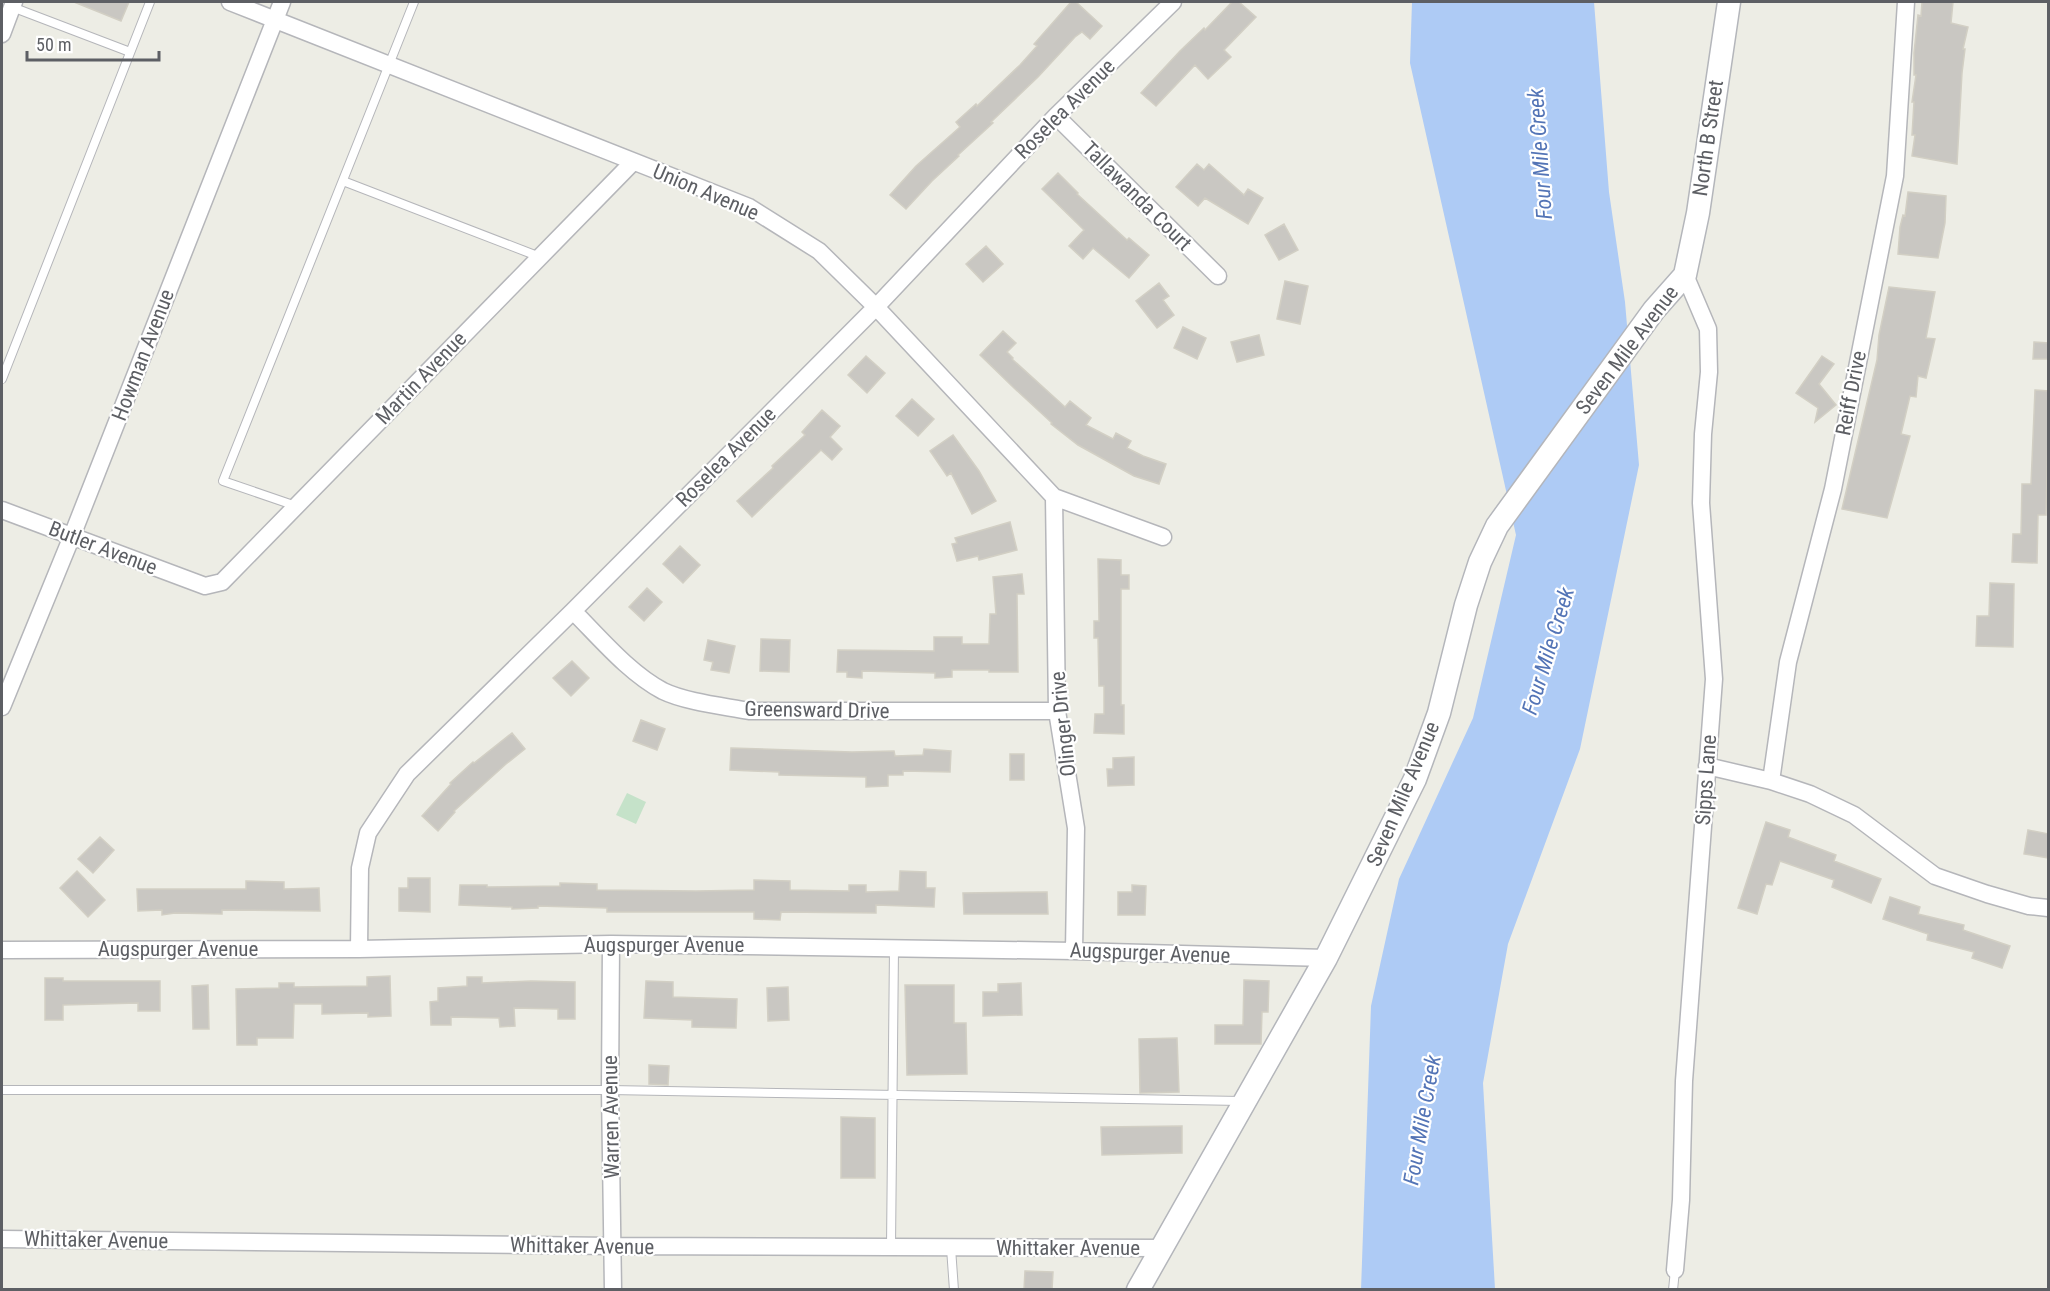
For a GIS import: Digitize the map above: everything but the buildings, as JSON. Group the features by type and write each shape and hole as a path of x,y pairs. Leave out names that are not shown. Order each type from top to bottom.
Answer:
{"main road":[{"name":"North B Street","path":"1685,275 1698,213 1728,2"},
{"name":"Seven Mile Avenue","path":"1138,1290 1326,958 1415,779 1438,713 1480,562 1497,526 1654,310 1685,275"}],"street":[{"name":"Union Avenue","path":"230,2 749,207 819,252 876,307 1054,497 1163,537"},
{"name":"Howman Avenue","path":"2,707 72,536 282,2"},
{"name":"Roselea Avenue","path":"359,949 360,868 368,833 407,774 876,307 1056,116 1173,2"},
{"name":"Reiff Drive","path":"1771,781 1788,662 1833,489 1895,176 1906,2"},
{"path":"2,34 13,4"},
{"name":"Tallawanda Court","path":"1056,116 1218,276"},
{"name":"Martin Avenue","path":"205,586 222,582 633,162"},
{"name":"Sipps Lane","path":"1675,1270 1681,1200 1684,1081 1714,679 1701,502 1703,434 1709,372 1708,329 1685,275"},
{"name":"Olinger Drive","path":"1054,497 1057,711 1076,828 1074,951"},
{"name":"Butler Avenue","path":"2,510 205,586"},
{"name":"Greensward Drive","path":"573,611 626,664 663,691 702,703 749,711 1057,711"},
{"path":"1707,766 1771,781 1810,794 1854,815 1935,876 2029,906 2049,908"},
{"name":"Augspurger Avenue","path":"2,950 359,949 610,944 1074,951 1326,958"},
{"name":"Warren Avenue","path":"610,944 613,1290"},
{"name":"Whittaker Avenue","path":"2,1239 613,1246 1163,1248"}],"lane":[{"path":"2,379 150,2"},
{"path":"296,506 224,481 414,2"},
{"path":"13,4 130,52"},
{"path":"343,180 540,257"},
{"path":"891,1248 894,948"},
{"path":"2,1090 610,1090 1244,1101"},
{"path":"951,1248 954,1290"},
{"name":"Sipps Lane","path":"1674,1290 1675,1270"}],"green space":[{"path":"627,793 646,802 636,824 616,815"}],"water":[{"name":"Four Mile Creek","path":"1412,2 1594,2 1609,192 1625,302 1639,465 1580,749 1508,944 1483,1083 1495,1289 1361,1290 1371,1006 1399,879 1473,718 1516,535 1410,63"}]}
